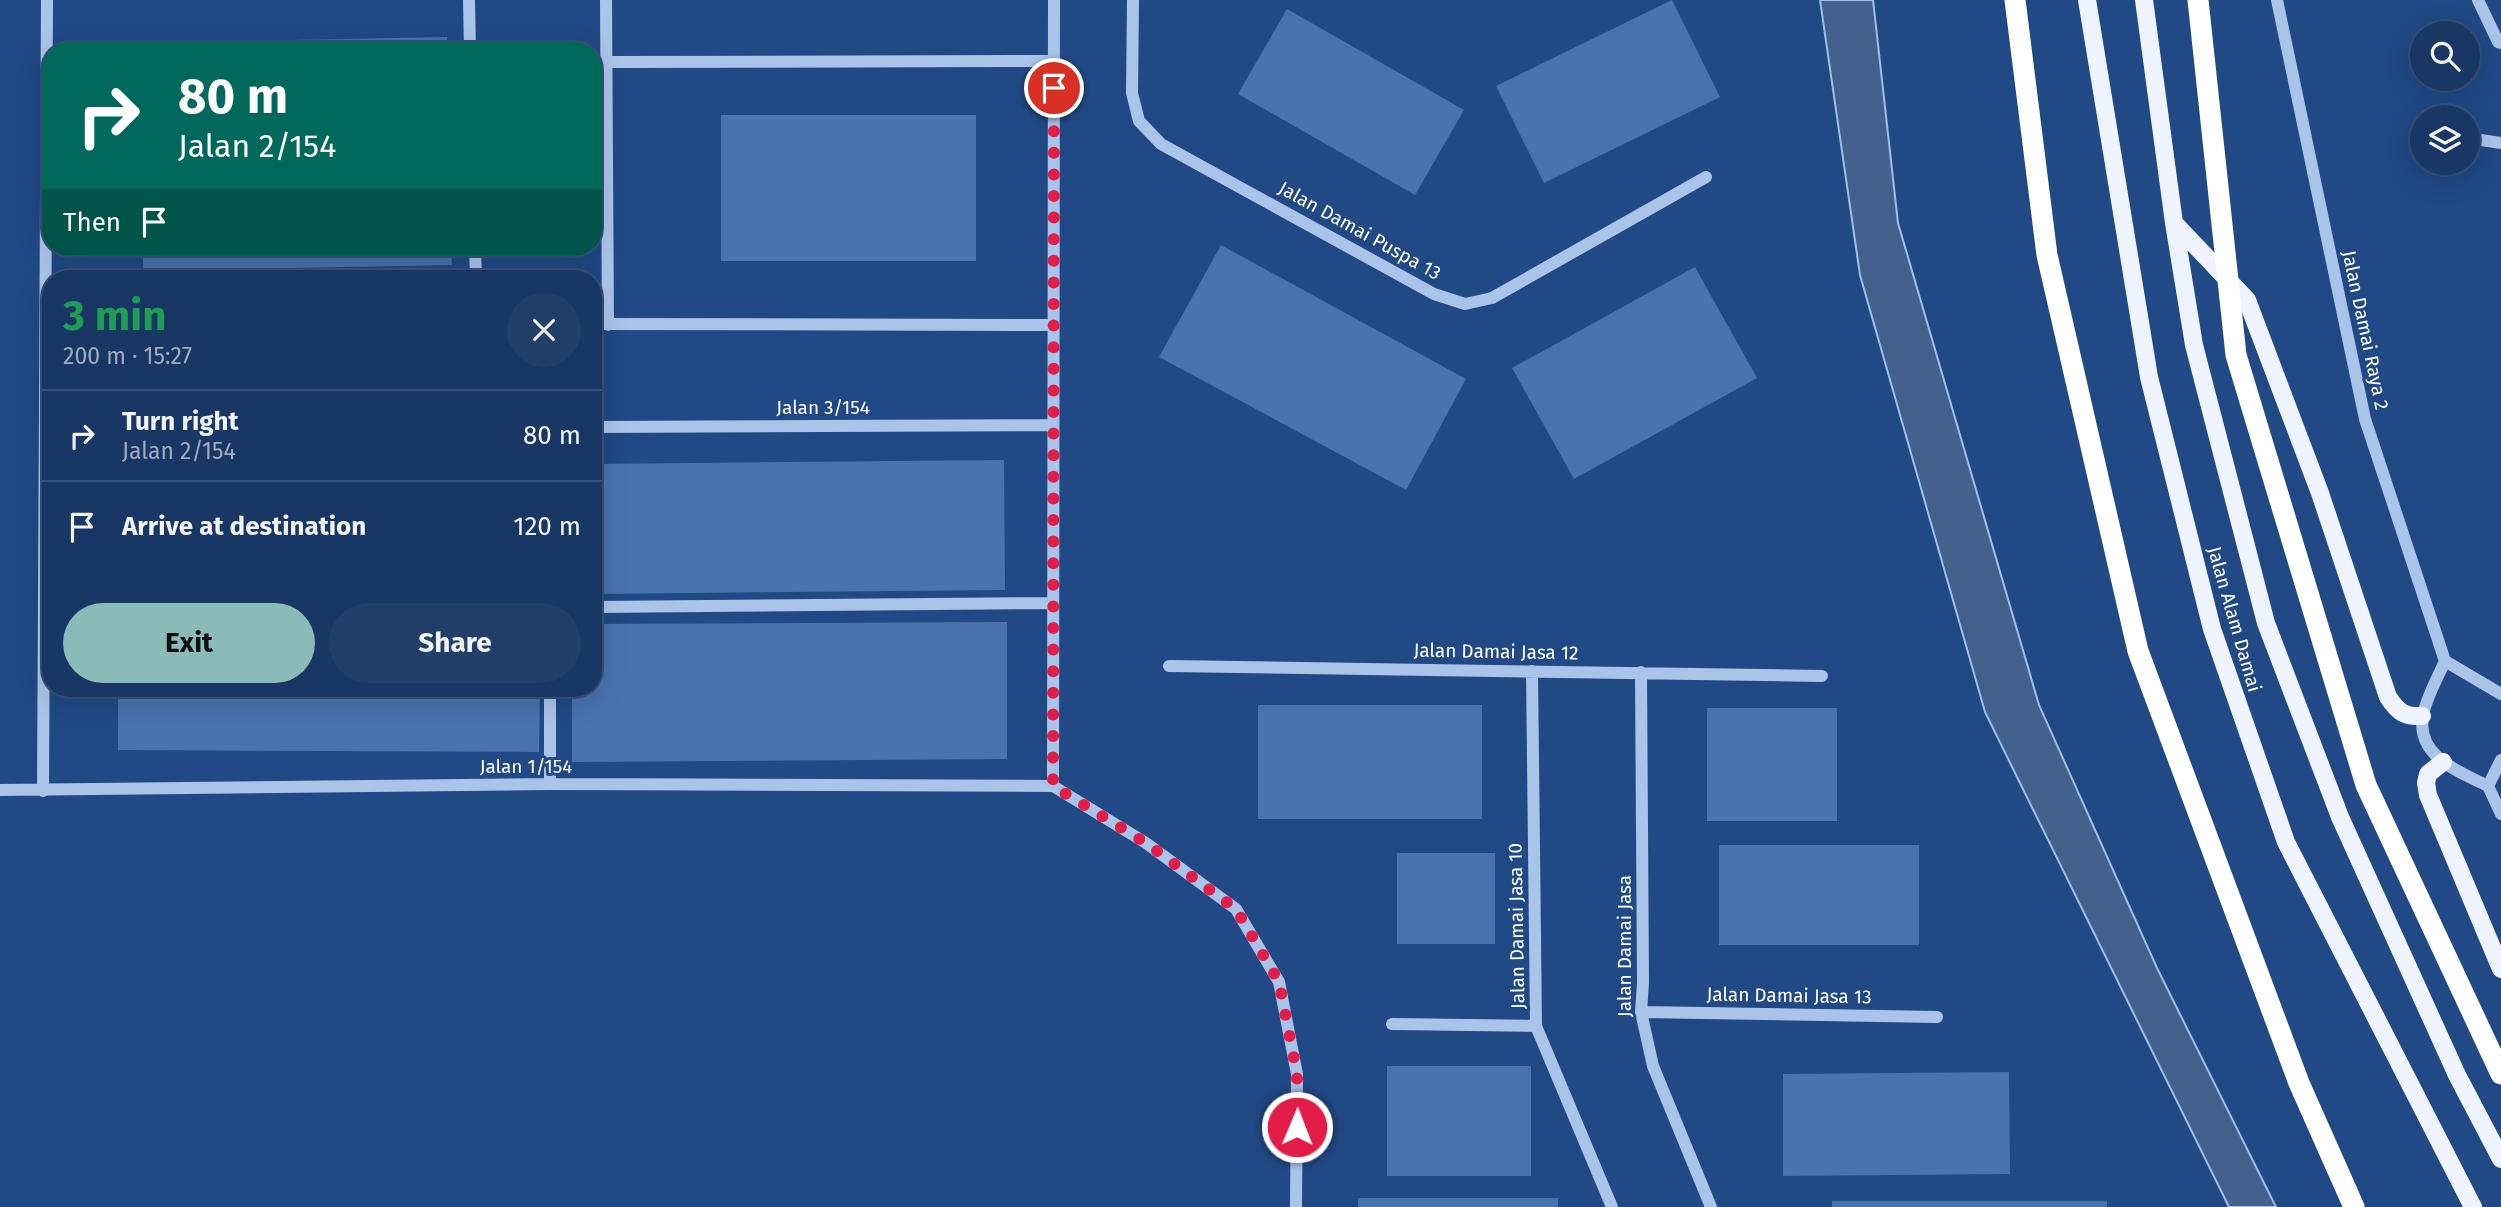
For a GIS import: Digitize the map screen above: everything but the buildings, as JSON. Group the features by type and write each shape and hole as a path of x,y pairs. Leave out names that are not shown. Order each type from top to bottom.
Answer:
{"highway":[{"path":"2015,0 2047,256 2138,650 2299,1083 2354,1207"},
{"path":"2198,0 2236,355 2366,785 2501,1074"}],"main road":[{"name":"Jalan Alam Damai","path":"2087,0 2149,377 2212,629 2286,842 2473,1207"},
{"name":"Jalan Alam Damai","path":"2144,0 2174,223 2194,345 2266,623 2340,817 2457,1074 2501,1159"},
{"path":"2174,223 2247,300 2320,493 2388,697 2398,712 2410,717 2423,716"},
{"path":"2443,762 2428,774 2428,795 2501,969"}],"street":[{"path":"47,0 47,42"},
{"path":"469,0 470,42"},
{"path":"606,0 608,324"},
{"path":"1054,0 1053,786 1146,843 1236,909 1279,982 1297,1074 1296,1207"},
{"name":"Jalan Damai Puspa 13","path":"1133,0 1132,93 1139,121 1161,144 1434,294 1465,304 1492,298 1706,177"},
{"name":"Jalan Damai Raya 2","path":"2277,0 2365,419 2445,661"},
{"path":"2478,0 2498,42 2501,43"},
{"path":"606,62 1054,61"},
{"path":"2480,140 2501,143"},
{"path":"602,324 1053,325"},
{"name":"Jalan 3/154","path":"602,427 1053,425"},
{"path":"602,607 1053,603"},
{"path":"2501,694 2445,661 2423,716 2429,747 2443,762 2488,786 2501,814"},
{"name":"Jalan Damai Jasa 12","path":"1169,666 1822,676"},
{"name":"Jalan Damai Jasa 10","path":"1532,671 1536,1026 1612,1207"},
{"name":"Jalan Damai Jasa","path":"1641,672 1641,1012 1653,1066 1711,1207"},
{"path":"43,791 45,697"},
{"path":"550,697 550,784"},
{"path":"2488,786 2501,760"},
{"name":"Jalan 1/154","path":"0,790 550,784 1053,786"},
{"name":"Jalan Damai Jasa 13","path":"1641,1012 1937,1017"},
{"path":"1392,1024 1536,1026"}],"water":[{"path":"1820,0 1873,0 1898,223 2039,705 2157,968 2276,1207 2229,1207 1985,712 1860,275"}],"route":[{"path":"1054,88 1053,786 1146,843 1236,909 1279,982 1297,1074 1297,1127"}]}
